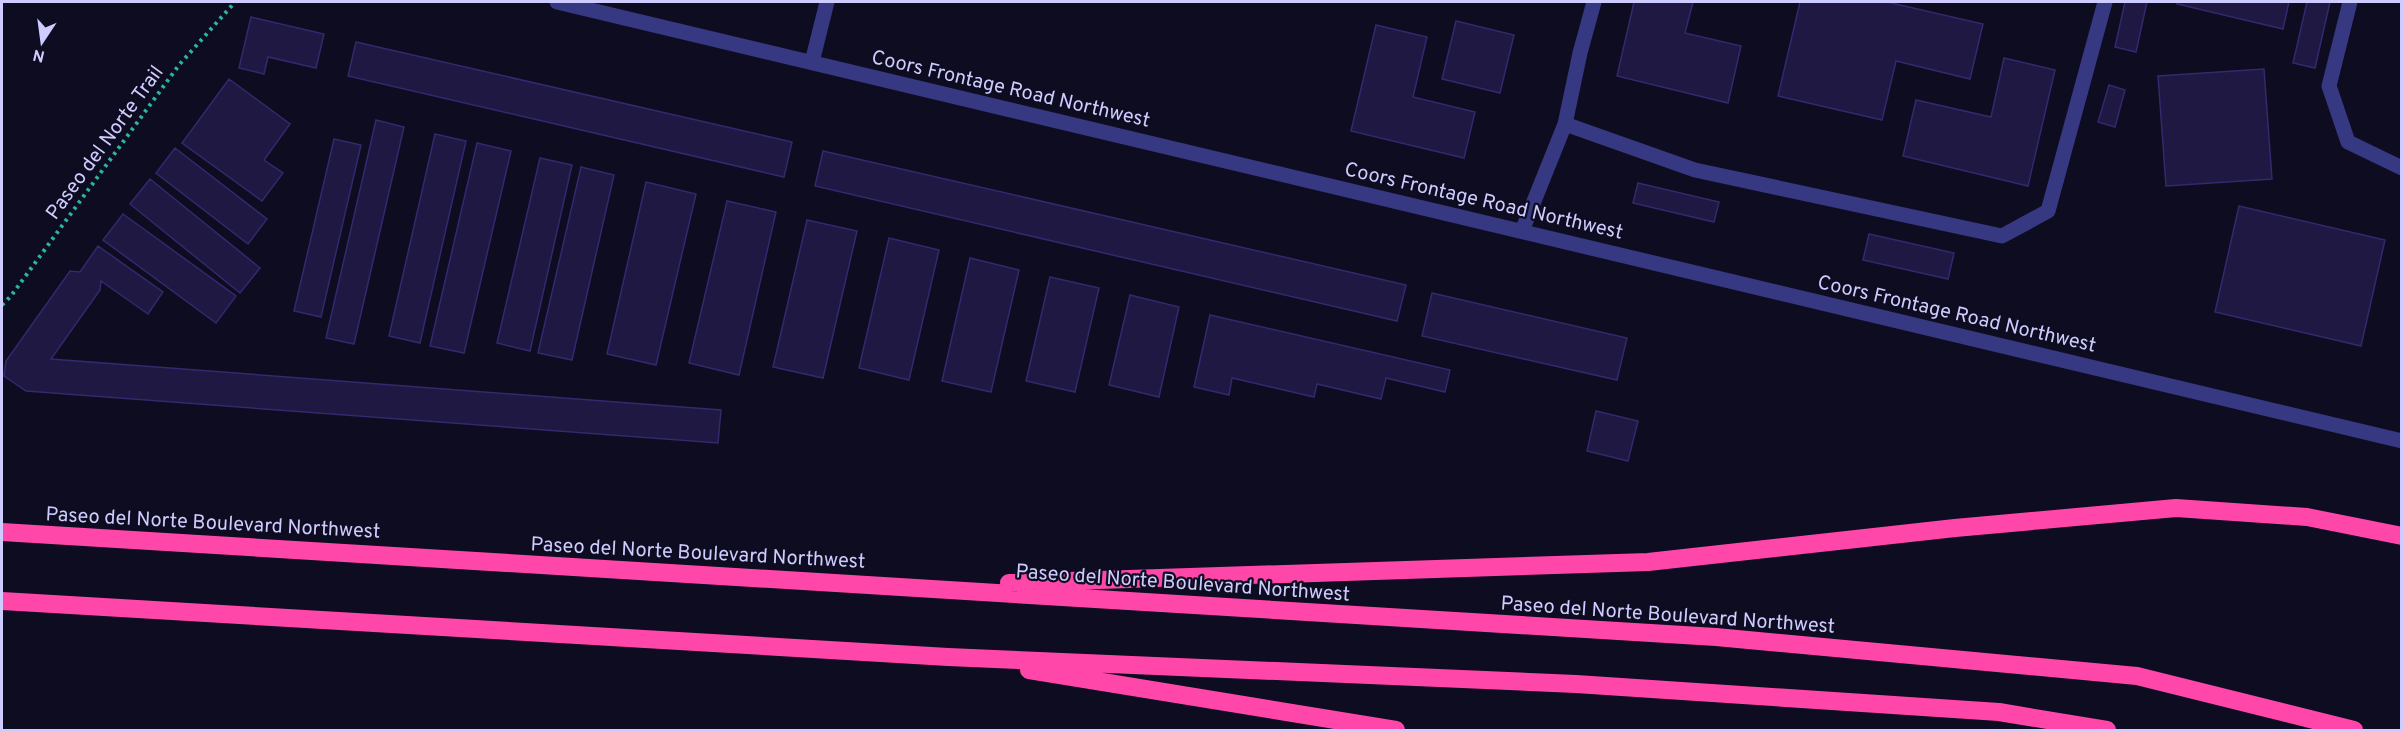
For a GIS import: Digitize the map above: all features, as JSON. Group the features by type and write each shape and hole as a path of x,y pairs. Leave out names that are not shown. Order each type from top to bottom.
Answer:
{"highway":[{"path":"899,586 1648,562 1943,529 2176,508 2307,517 2402,536"},
{"name":"Paseo del Norte Boulevard Northwest","path":"2,532 1716,638 2137,676 2354,730"},
{"path":"2,601 948,657 1576,684 1999,712 2107,730"},
{"path":"948,657 1396,730"}],"street":[{"name":"Coors Frontage Road Northwest","path":"557,2 2402,441"},
{"path":"812,62 827,2"},
{"path":"1522,231 1565,124 1580,53 1594,2"},
{"path":"1565,124 1695,170 2002,236 2048,211 2104,2"},
{"path":"2350,2 2328,86 2348,142 2402,168"}],"path":[{"name":"Paseo del Norte Trail","path":"2,305 179,65 235,2"}],"building":[{"path":"1634,2 1693,2 1685,33 1741,46 1728,103 1617,76"},
{"path":"1800,2 1887,2 1983,24 1970,79 1896,61 1882,120 1778,96"},
{"path":"2125,2 2147,2 2136,52 2115,47"},
{"path":"2177,2 2289,2 2283,29 2177,4"},
{"path":"2307,2 2330,2 2315,68 2293,63"},
{"path":"251,17 324,34 316,68 268,57 264,74 239,68"},
{"path":"1456,21 1514,35 1500,93 1442,79"},
{"path":"1376,25 1427,37 1413,97 1475,112 1464,158 1351,131"},
{"path":"356,42 792,142 784,177 348,76"},
{"path":"2004,58 2055,70 2028,186 1903,156 1916,100 1991,117"},
{"path":"2264,69 2272,179 2166,186 2158,76"},
{"path":"229,79 290,124 264,160 283,173 262,201 182,143"},
{"path":"2109,85 2125,90 2115,127 2098,122"},
{"path":"376,120 404,127 354,344 326,338"},
{"path":"435,134 466,141 420,343 389,336"},
{"path":"334,139 361,145 321,317 294,311"},
{"path":"477,143 511,151 464,353 430,346"},
{"path":"175,148 267,219 248,244 156,173"},
{"path":"823,151 1406,285 1397,321 815,186"},
{"path":"540,158 572,165 530,351 497,343"},
{"path":"581,167 614,175 572,360 538,353"},
{"path":"150,179 260,268 240,293 130,204"},
{"path":"646,182 696,194 656,365 607,354"},
{"path":"1638,183 1719,202 1714,222 1633,203"},
{"path":"727,201 776,212 739,375 689,363"},
{"path":"2239,206 2385,240 2361,346 2215,312"},
{"path":"123,214 236,296 216,323 103,240"},
{"path":"807,220 857,231 823,378 773,367"},
{"path":"1869,234 1954,253 1948,279 1863,260"},
{"path":"889,238 939,250 909,380 859,368"},
{"path":"98,246 163,292 148,314 101,281 100,290 51,359 721,410 718,443 26,391 4,376 6,361 70,271 80,272"},
{"path":"970,258 1019,270 991,392 942,381"},
{"path":"1050,277 1099,288 1075,392 1026,381"},
{"path":"1432,293 1627,338 1617,380 1422,336"},
{"path":"1130,295 1179,307 1159,397 1109,385"},
{"path":"1210,315 1450,370 1445,392 1386,378 1381,399 1317,384 1314,397 1232,378 1229,395 1194,387"},
{"path":"1596,411 1638,421 1628,461 1587,451"}]}
